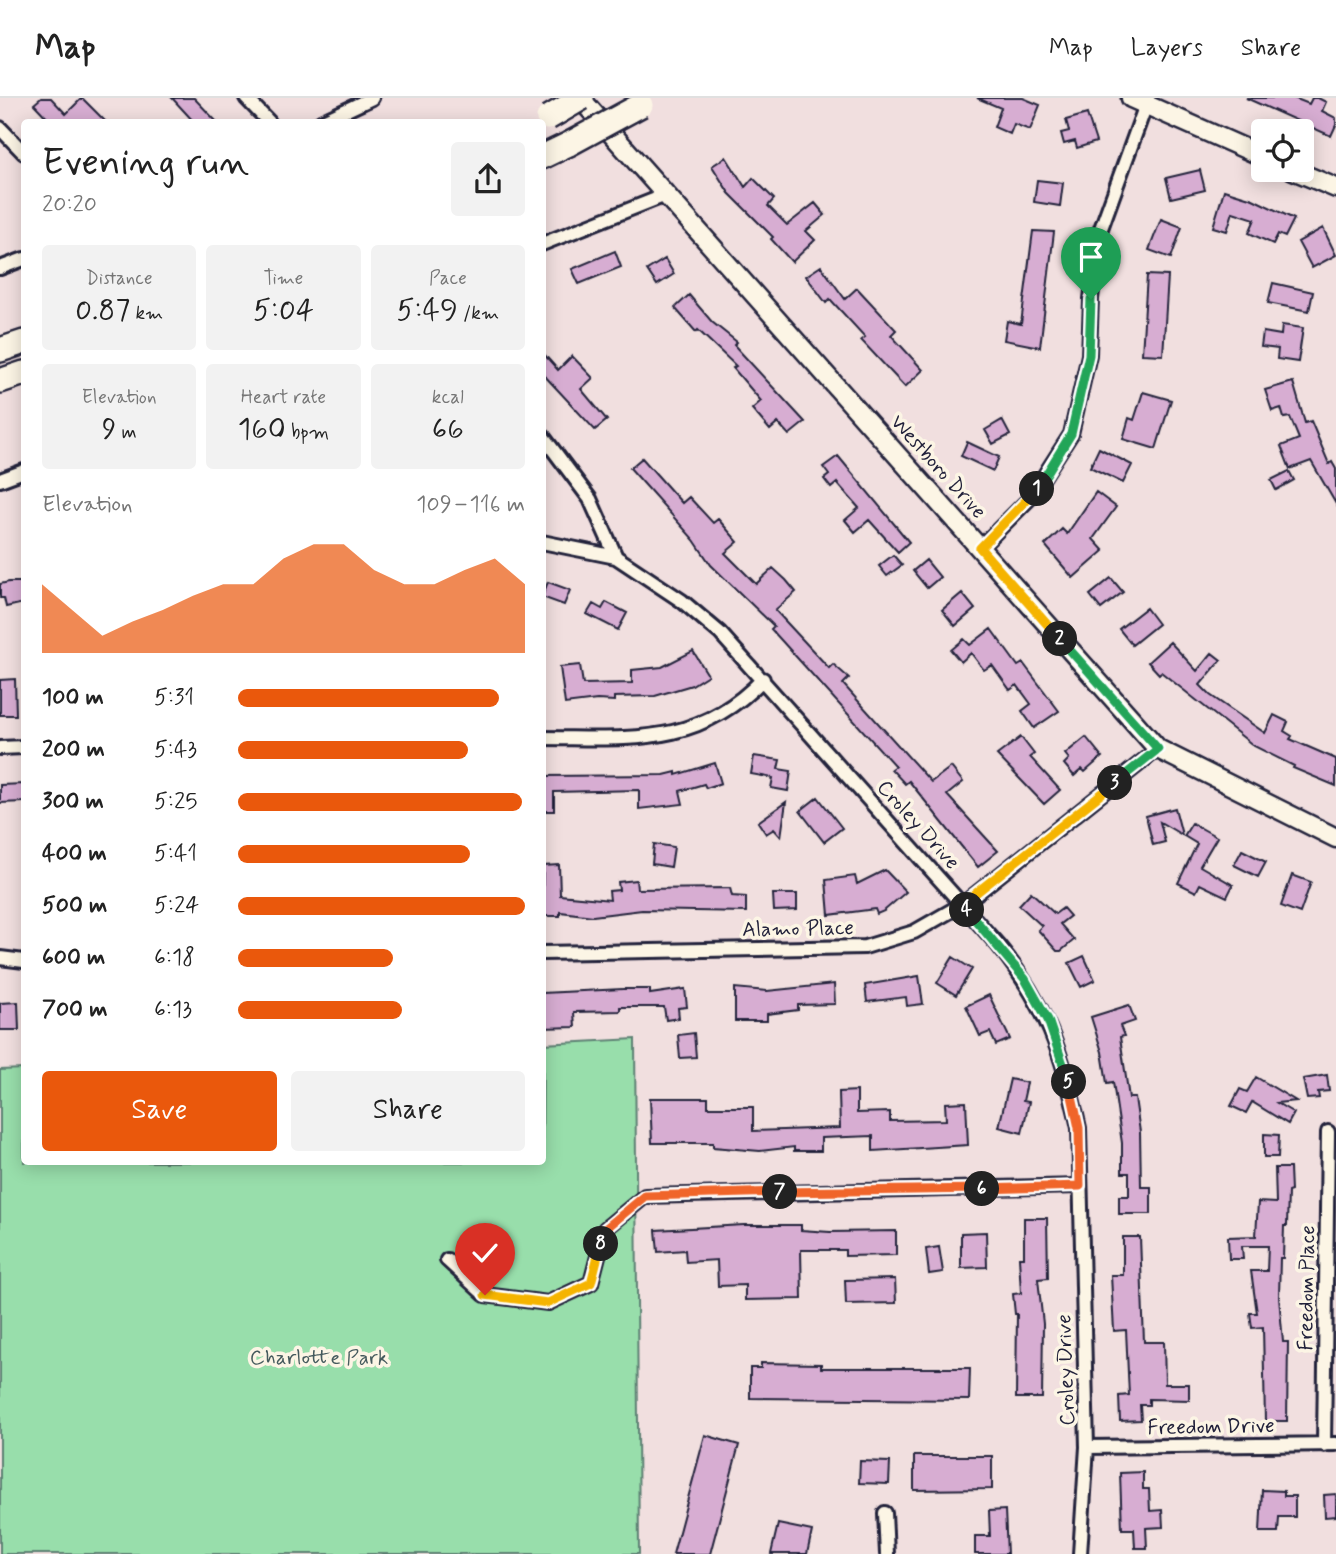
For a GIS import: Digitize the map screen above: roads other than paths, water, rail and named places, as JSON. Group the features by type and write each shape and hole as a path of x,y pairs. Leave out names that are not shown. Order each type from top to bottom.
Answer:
{"highway":[{"path":"545,119 581,98"},
{"path":"546,155 646,101"},
{"path":"0,349 21,343"},
{"path":"0,381 21,374"}],"street":[{"path":"246,98 266,119"},
{"path":"327,119 372,98"},
{"name":"Westboro Drive","path":"581,98 1158,749 1336,838"},
{"path":"980,548 1030,498 1071,434 1089,355 1091,299 1098,234 1141,100 1251,151"},
{"path":"0,128 21,150"},
{"path":"1314,179 1336,188"},
{"path":"546,242 666,195"},
{"path":"0,268 21,260"},
{"path":"546,440 590,499 616,557"},
{"path":"0,480 21,472"},
{"name":"Croley Drive","path":"546,543 616,557 682,601 720,633 962,904 1025,979 1048,1020 1069,1082 1079,1128 1087,1447 1080,1554"},
{"path":"546,738 672,734 712,718 746,696 763,679"},
{"path":"0,748 21,747"},
{"name":"Alamo Place","path":"546,953 865,947 914,932 962,904 1158,749"},
{"path":"0,958 21,961"},
{"name":"Freedom Place","path":"1328,1132 1330,1444"},
{"path":"447,1260 485,1295 548,1303 591,1283 605,1229 645,1196 1080,1186"},
{"name":"Freedom Drive","path":"1087,1447 1330,1444"},
{"path":"885,1514 887,1554"}],"park label":[{"name":"Charlotte Park","path":"319,1358"}]}
